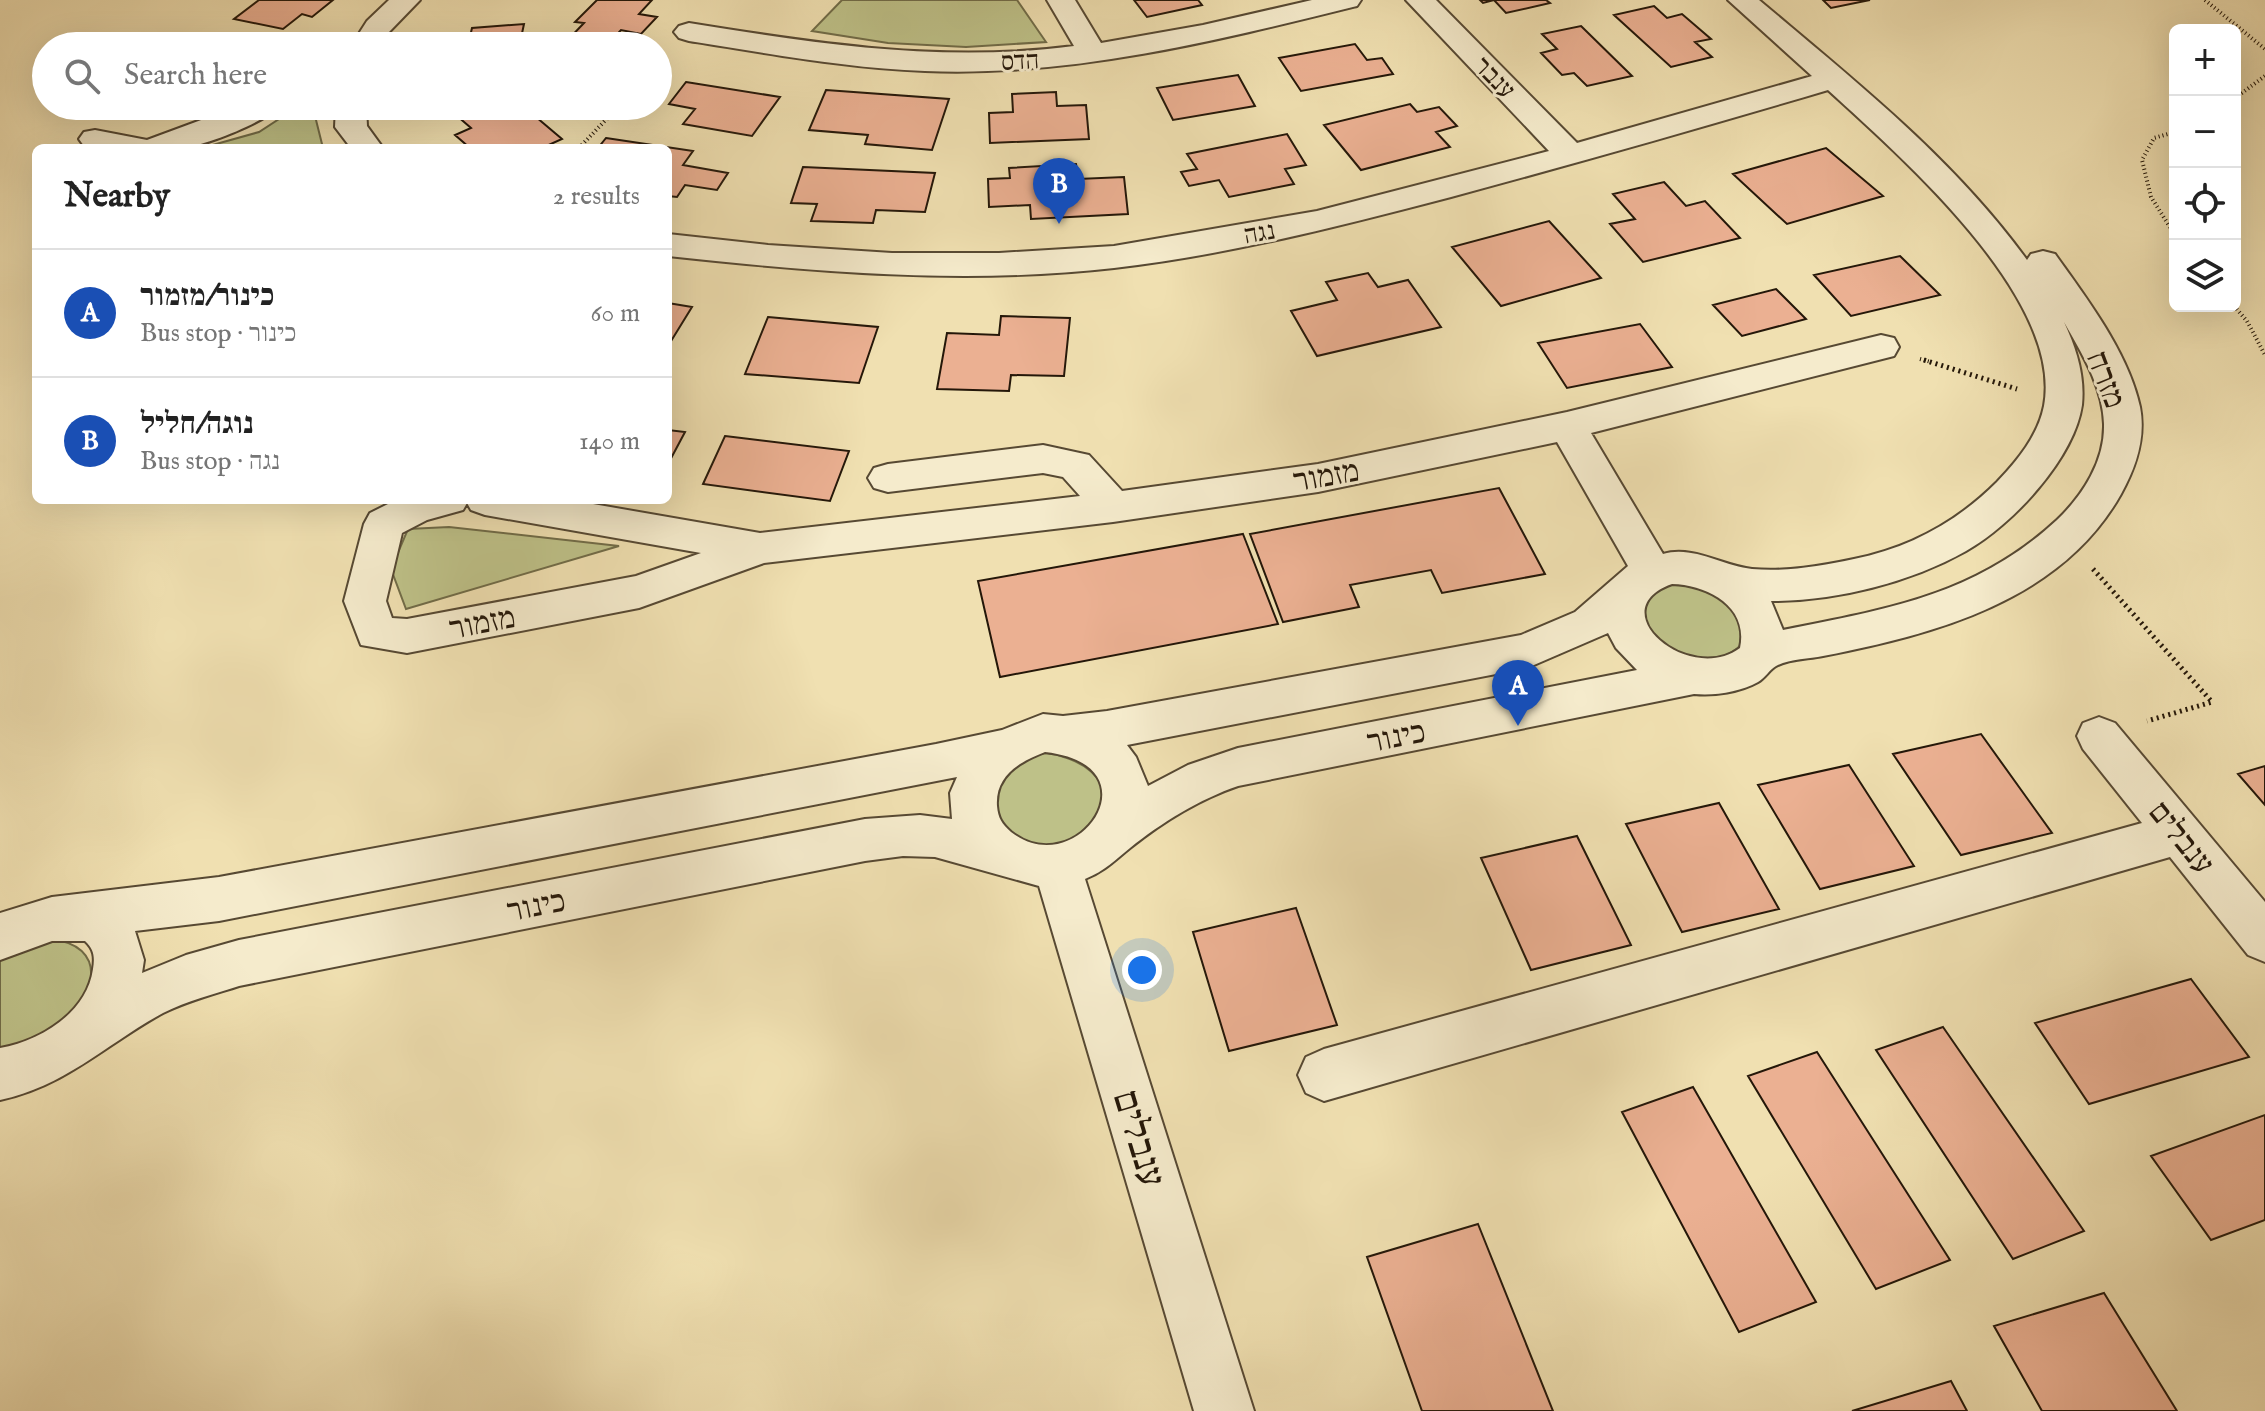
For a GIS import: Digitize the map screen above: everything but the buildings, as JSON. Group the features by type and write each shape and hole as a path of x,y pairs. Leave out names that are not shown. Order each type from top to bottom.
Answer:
{"street":[{"path":"374,32 406,0"},
{"path":"1061,0 1093,54"},
{"name":"הדס","path":"689,32 853,56 957,63 1093,54 1218,32 1347,0"},
{"name":"ענבר","path":"1420,0 1571,155"},
{"name":"מזרח","path":"1728,582 1752,587 1791,585 1857,573 1919,555 1968,530 2028,475 2049,441 2063,403 2063,369 2055,342 2022,277 1979,218 1916,153 1742,0"},
{"name":"נגה","path":"672,245 768,256 892,264 999,264 1114,257 1317,222 1571,155 1833,79"},
{"name":"מזרח","path":"1762,651 1895,625 1967,603 2025,573 2066,538 2093,508 2115,469 2123,422 2111,377 2081,319 2043,262 1992,207 1833,79"},
{"path":"166,144 234,120"},
{"path":"95,139 121,144"},
{"name":"מזמור","path":"431,504 417,507 384,524 365,601 376,633 407,636 639,592 761,548 1113,507 1318,478 1567,426 1881,347"},
{"path":"1567,426 1638,583"},
{"path":"888,478 1043,459 1075,465 1113,507"},
{"name":"מזמור","path":"508,504 761,548"},
{"path":"1690,568 1728,582 1747,597 1759,614 1765,633 1762,651 1752,664 1736,674 1715,678 1692,677 1650,659 1625,628 1621,611 1638,583 1690,568"},
{"name":"כינור","path":"1066,734 1107,730 1527,651 1590,624 1638,583"},
{"name":"כינור","path":"1114,833 1175,792 1209,775 1238,767 1692,677"},
{"path":"1043,733 1066,734 1088,740 1106,753 1120,771 1125,791 1124,812 1114,833 1099,848 1080,859 1057,865 1020,862 1003,855 986,840 975,822 972,802 975,782 984,763 1000,748 1020,738 1043,733"},
{"name":"ענבלים","path":"2099,736 2265,939"},
{"name":"כינור","path":"5,932 44,918 219,899 936,763 1000,748"},
{"name":"כינור","path":"81,1036 146,996 186,979 239,963 380,935 912,833 957,838 1003,855"},
{"path":"1324,1075 2179,834"},
{"name":"ענבלים","path":"1057,865 1224,1411"},
{"path":"1,1081 57,1054 81,1036 104,1010 116,983 119,957 112,937 95,922 72,916"}],"path":[{"path":"2205,0 2265,49"},
{"path":"2238,96 2265,76"},
{"path":"583,144 606,120"},
{"path":"2169,134 2154,138 2142,160 2151,197 2169,226"},
{"path":"2239,312 2265,355"},
{"path":"1881,347 2063,403"},
{"path":"2066,538 2212,702 2099,736"}],"green space":[{"path":"842,0 1017,0 1046,42 966,47 888,43 812,31"},
{"path":"277,120 316,120 322,144 216,144 259,132"},
{"path":"449,527 619,546 406,609 391,569 408,529"},
{"path":"1695,582 1736,606 1743,643 1719,658 1700,661 1681,658 1665,647 1642,622 1644,598 1664,583"},
{"path":"1046,753 1069,759 1091,771 1104,790 1105,801 1099,817 1081,840 1030,848 993,818 996,792 1004,773 1011,766 1020,760"},
{"path":"50,939 69,943 82,951 89,962 89,988 74,1015 56,1032 0,1055 0,958"}],"place":[{"name":"נוגה/חליל","path":"1059,224"},
{"name":"כינור/מזמור","path":"1518,726"}]}
